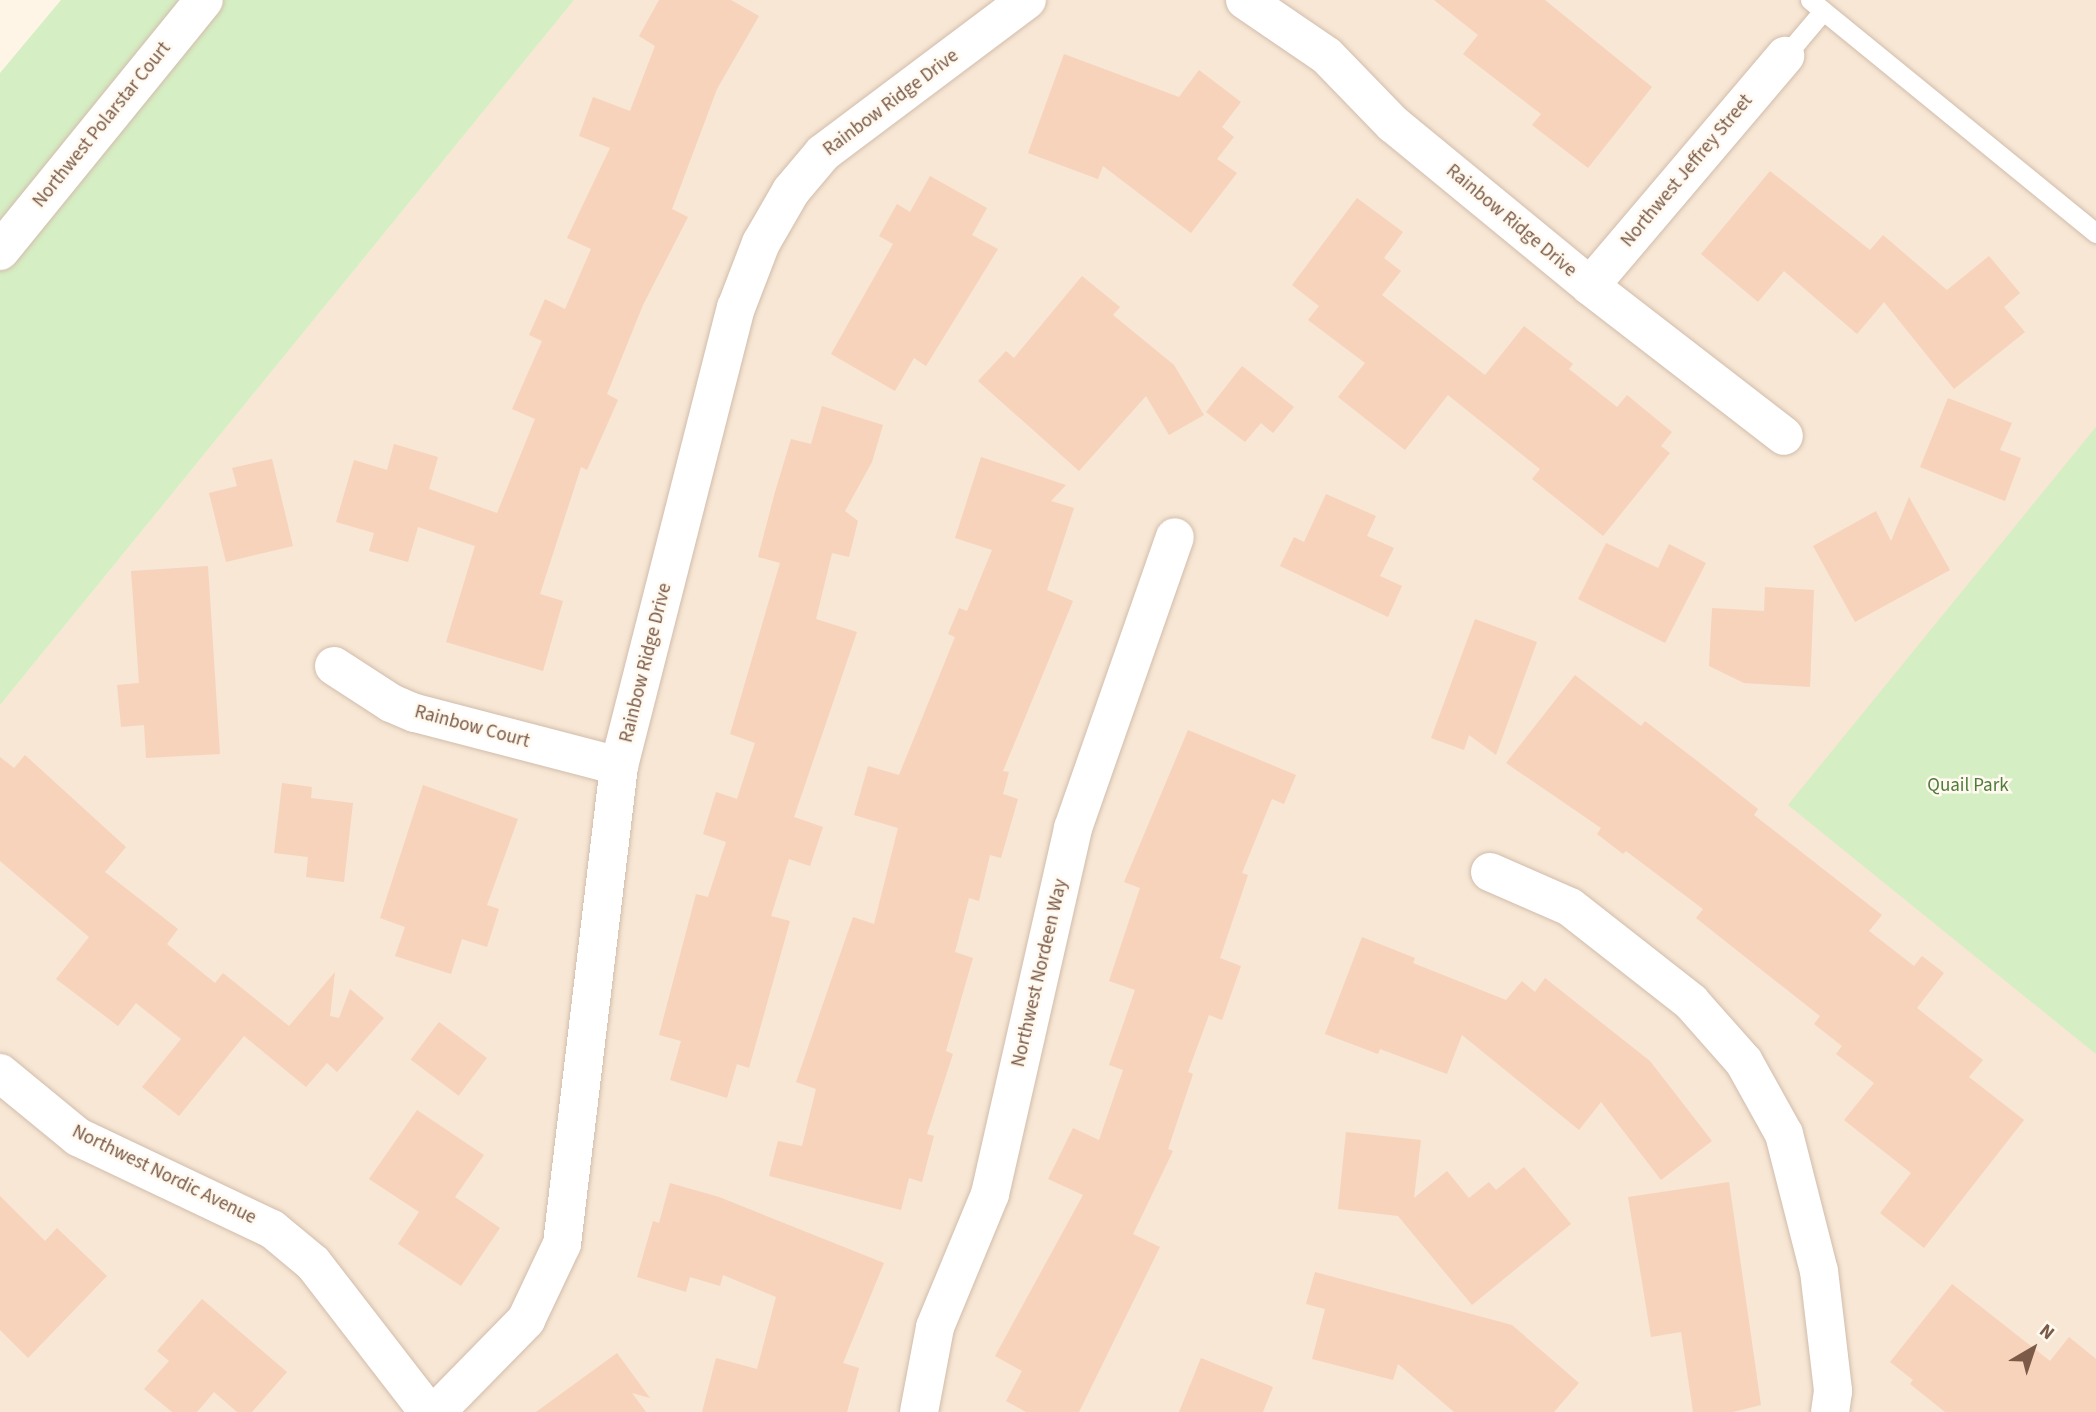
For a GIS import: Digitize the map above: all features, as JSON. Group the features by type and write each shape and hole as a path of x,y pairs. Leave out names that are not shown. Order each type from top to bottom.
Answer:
{"street":[{"name":"Northwest Polarstar Court","path":"0,251 204,0"},
{"name":"Rainbow Ridge Drive","path":"436,1412 526,1320 562,1244 619,766 737,308 761,243 791,191 823,153 1027,0"},
{"name":"Rainbow Ridge Drive","path":"1245,0 1327,56 1393,124 1590,286 1784,436"},
{"name":"Northwest Jeffrey Street","path":"1590,286 1785,57"},
{"name":"Northwest Nordeen Way","path":"919,1412 935,1327 990,1194 1073,828 1175,537"},
{"name":"Rainbow Court","path":"334,666 415,713 619,766"},
{"path":"1490,872 1570,907 1691,1002 1744,1062 1784,1134 1819,1272 1833,1391 1830,1412"},
{"name":"Northwest Nordic Avenue","path":"0,1073 78,1137 272,1229 313,1263 428,1412"}],"lane":[{"path":"1785,57 1816,6 2096,233"}],"shaded area":[{"path":"574,0 2096,0 2096,1412 0,1412 0,705"}],"green space":[{"path":"61,0 574,0 0,705 0,73"},
{"name":"Quail Park","path":"2096,427 2096,1054 1788,805"}],"building":[{"path":"659,0 731,0 759,16 717,89 672,209 688,217 643,305 607,394 618,400 587,470 581,467 540,594 563,601 543,671 446,642 475,546 418,527 408,562 369,551 374,533 336,522 354,460 387,470 394,444 438,457 429,489 497,513 535,419 512,409 542,341 529,335 545,299 565,309 591,249 567,238 610,148 579,136 593,97 630,111 655,46 639,36"},
{"path":"1434,0 1545,0 1652,87 1588,168 1532,125 1541,114 1463,54 1478,35"},
{"path":"1064,54 1179,97 1199,70 1241,102 1222,127 1234,137 1217,159 1237,173 1191,233 1103,166 1098,179 1028,153"},
{"path":"1770,171 1870,250 1883,235 1947,290 1989,256 2020,293 2004,307 2025,332 1954,389 1884,302 1857,334 1784,271 1758,302 1701,254"},
{"path":"930,176 987,208 972,235 998,249 926,366 914,358 895,391 831,354 893,244 879,236 897,204 910,212"},
{"path":"1357,198 1403,232 1384,258 1401,271 1382,295 1485,375 1524,326 1573,364 1569,369 1617,407 1627,395 1672,432 1661,446 1670,453 1603,536 1532,479 1540,469 1448,395 1405,450 1338,397 1365,363 1308,320 1319,306 1292,285"},
{"path":"1082,276 1120,307 1113,315 1174,365 1204,415 1169,435 1146,396 1079,471 978,381 1006,351 1014,358"},
{"path":"1242,366 1294,407 1273,433 1261,423 1245,442 1206,412"},
{"path":"1948,398 2012,423 2000,450 2021,458 2005,501 1920,467"},
{"path":"822,406 883,425 872,462 845,511 858,521 849,557 832,553 816,619 857,632 794,817 823,827 810,866 789,859 771,916 790,921 749,1068 737,1064 727,1098 670,1080 681,1041 659,1035 696,894 708,897 726,842 703,834 716,792 737,799 755,743 730,734 780,563 758,557 791,439 811,444"},
{"path":"981,457 1066,485 1051,501 1074,508 1047,590 1073,601 1003,771 1009,772 1003,794 1018,799 1001,858 990,855 979,901 969,898 955,952 973,958 946,1051 953,1054 927,1134 934,1136 922,1182 909,1178 901,1210 769,1176 778,1141 802,1146 816,1089 796,1082 853,917 874,924 898,828 854,815 868,766 899,775 955,637 948,634 959,608 967,611 992,550 955,538"},
{"path":"272,459 293,546 226,562 209,493 237,486 232,468"},
{"path":"1326,494 1376,516 1367,536 1394,548 1380,576 1402,586 1388,617 1280,566 1294,537 1304,542"},
{"path":"1909,497 1950,570 1855,622 1813,546 1876,511 1891,541"},
{"path":"1606,543 1658,568 1669,544 1706,563 1665,643 1578,599"},
{"path":"208,566 220,754 146,758 144,725 121,727 117,685 139,683 131,571"},
{"path":"1765,587 1814,590 1810,687 1744,683 1709,666 1712,608 1764,611"},
{"path":"1475,619 1537,642 1496,755 1469,735 1464,750 1431,738"},
{"path":"1575,675 1641,726 1645,721 1696,760 1758,809 1754,815 1882,915 1869,931 1914,966 1922,956 1944,973 1917,1008 1983,1060 1969,1077 2024,1120 1924,1248 1880,1213 1911,1173 1844,1120 1874,1083 1836,1054 1842,1046 1814,1024 1820,1016 1696,918 1703,909 1626,851 1623,854 1597,834 1601,828 1506,763"},
{"path":"1188,730 1296,775 1284,804 1272,799 1242,873 1248,875 1220,958 1241,966 1222,1020 1209,1015 1188,1072 1193,1074 1168,1149 1173,1151 1133,1234 1160,1247 1079,1412 1026,1412 1006,1401 1022,1371 995,1356 1083,1195 1048,1179 1073,1128 1099,1140 1123,1070 1109,1065 1135,990 1109,981 1140,888 1124,882"},
{"path":"25,755 126,847 105,872 178,929 167,944 215,983 223,973 289,1026 335,972 330,1016 339,1018 350,989 384,1018 337,1072 327,1063 306,1087 244,1036 179,1116 142,1087 181,1039 136,1003 118,1026 56,979 89,937 0,861 0,757 14,768"},
{"path":"282,783 312,787 311,798 353,803 344,882 306,877 308,857 274,853"},
{"path":"423,785 518,819 487,905 499,909 487,947 462,939 451,974 395,956 405,927 380,918"},
{"path":"1362,937 1415,958 1413,963 1506,1000 1522,981 1535,992 1545,978 1650,1061 1712,1141 1661,1180 1601,1102 1579,1130 1462,1035 1447,1074 1380,1049 1378,1054 1325,1034"},
{"path":"439,1022 487,1058 459,1096 411,1060"},
{"path":"417,1110 484,1155 455,1197 500,1228 461,1286 398,1244 419,1212 369,1179"},
{"path":"1346,1132 1421,1140 1414,1198 1447,1171 1469,1198 1489,1182 1496,1190 1524,1167 1571,1224 1472,1305 1398,1216 1338,1209"},
{"path":"1729,1182 1761,1405 1733,1412 1693,1412 1681,1332 1651,1337 1628,1197"},
{"path":"670,1183 719,1197 884,1263 843,1363 859,1368 847,1412 702,1412 716,1358 757,1369 776,1297 723,1275 720,1286 690,1277 686,1292 637,1277 653,1221 659,1223"},
{"path":"0,1196 45,1241 57,1228 107,1276 28,1358 0,1330"},
{"path":"1315,1272 1512,1325 1579,1383 1554,1412 1454,1412 1398,1364 1393,1380 1312,1359 1325,1309 1306,1304"},
{"path":"1952,1284 2050,1361 2069,1337 2096,1359 2096,1412 1945,1412 1910,1384 1913,1380 1890,1362"},
{"path":"202,1299 287,1372 252,1412 237,1412 214,1392 197,1412 172,1412 144,1389 169,1361 157,1351"},
{"path":"617,1353 650,1398 632,1393 646,1412 536,1412"},
{"path":"1201,1358 1273,1387 1263,1412 1179,1412"}]}
